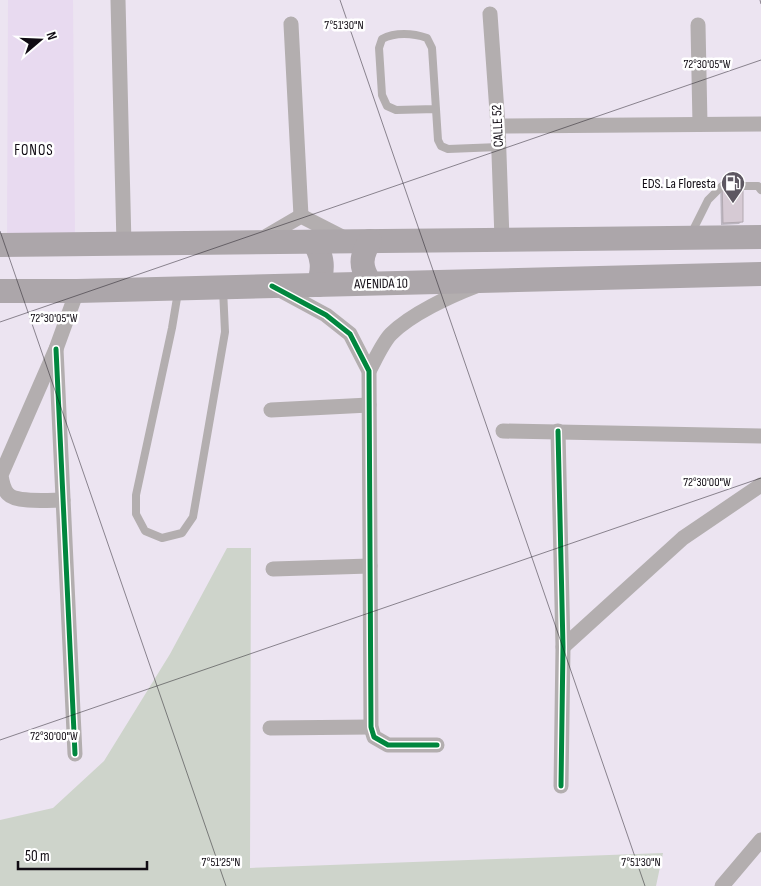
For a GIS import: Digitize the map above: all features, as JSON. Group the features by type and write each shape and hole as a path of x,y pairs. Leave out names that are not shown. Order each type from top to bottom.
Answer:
{"main road":[{"path":"0,245 761,237"},
{"path":"360,241 364,251 362,262 364,273 370,283"},
{"path":"314,242 320,252 322,263 322,274 318,285"},
{"name":"AVENIDA 10","path":"0,291 761,274"}],"street":[{"path":"118,0 124,244"},
{"name":"CALLE 52","path":"490,14 498,126 502,239"},
{"path":"291,24 301,216"},
{"path":"698,25 700,124"},
{"path":"498,126 761,124"},
{"path":"301,216 337,233 360,241"},
{"path":"255,242 301,216"},
{"path":"369,371 390,334 429,308 454,295 489,281"},
{"path":"272,286 326,315 350,334 369,371 371,727 374,737 388,746 437,745"},
{"path":"63,500 16,499 8,494 3,486 1,475 56,349 77,290"},
{"path":"56,349 75,754"},
{"path":"270,410 369,405"},
{"path":"503,430 761,436"},
{"path":"558,431 563,647 561,786"},
{"path":"563,647 683,538 761,484"},
{"path":"273,569 370,566"},
{"path":"270,728 371,727"},
{"path":"722,886 761,840"},
{"path":"738,867 738,886"}],"lane":[{"path":"436,109 396,110 387,106 382,95 378,48 382,39 390,35 418,35 427,38 432,48 436,109 438,140 441,146 448,149 499,147"},
{"path":"689,237 708,200 722,186"},
{"path":"743,186 758,186 761,190"},
{"path":"178,288 172,328 136,495 136,514 145,531 162,538 182,533 193,517 225,332 223,287"}],"shaded area":[{"path":"8,0 73,0 75,237 7,237"},
{"path":"227,548 251,548 250,868 663,853 656,886 0,886 0,820 53,808 104,761 170,654"}],"building":[{"name":"EDS. La Floresta","path":"743,177 743,222 723,223 722,179"}],"cycle path":[{"path":"272,286 326,315 350,334 369,371 371,727 374,737 388,745 437,745"},
{"path":"56,349 75,754"},
{"path":"558,431 563,647 561,786"}],"place":[{"name":"EDS. La Floresta","path":"733,204"}],"district":[{"name":"FONOS","path":"34,150"}]}
